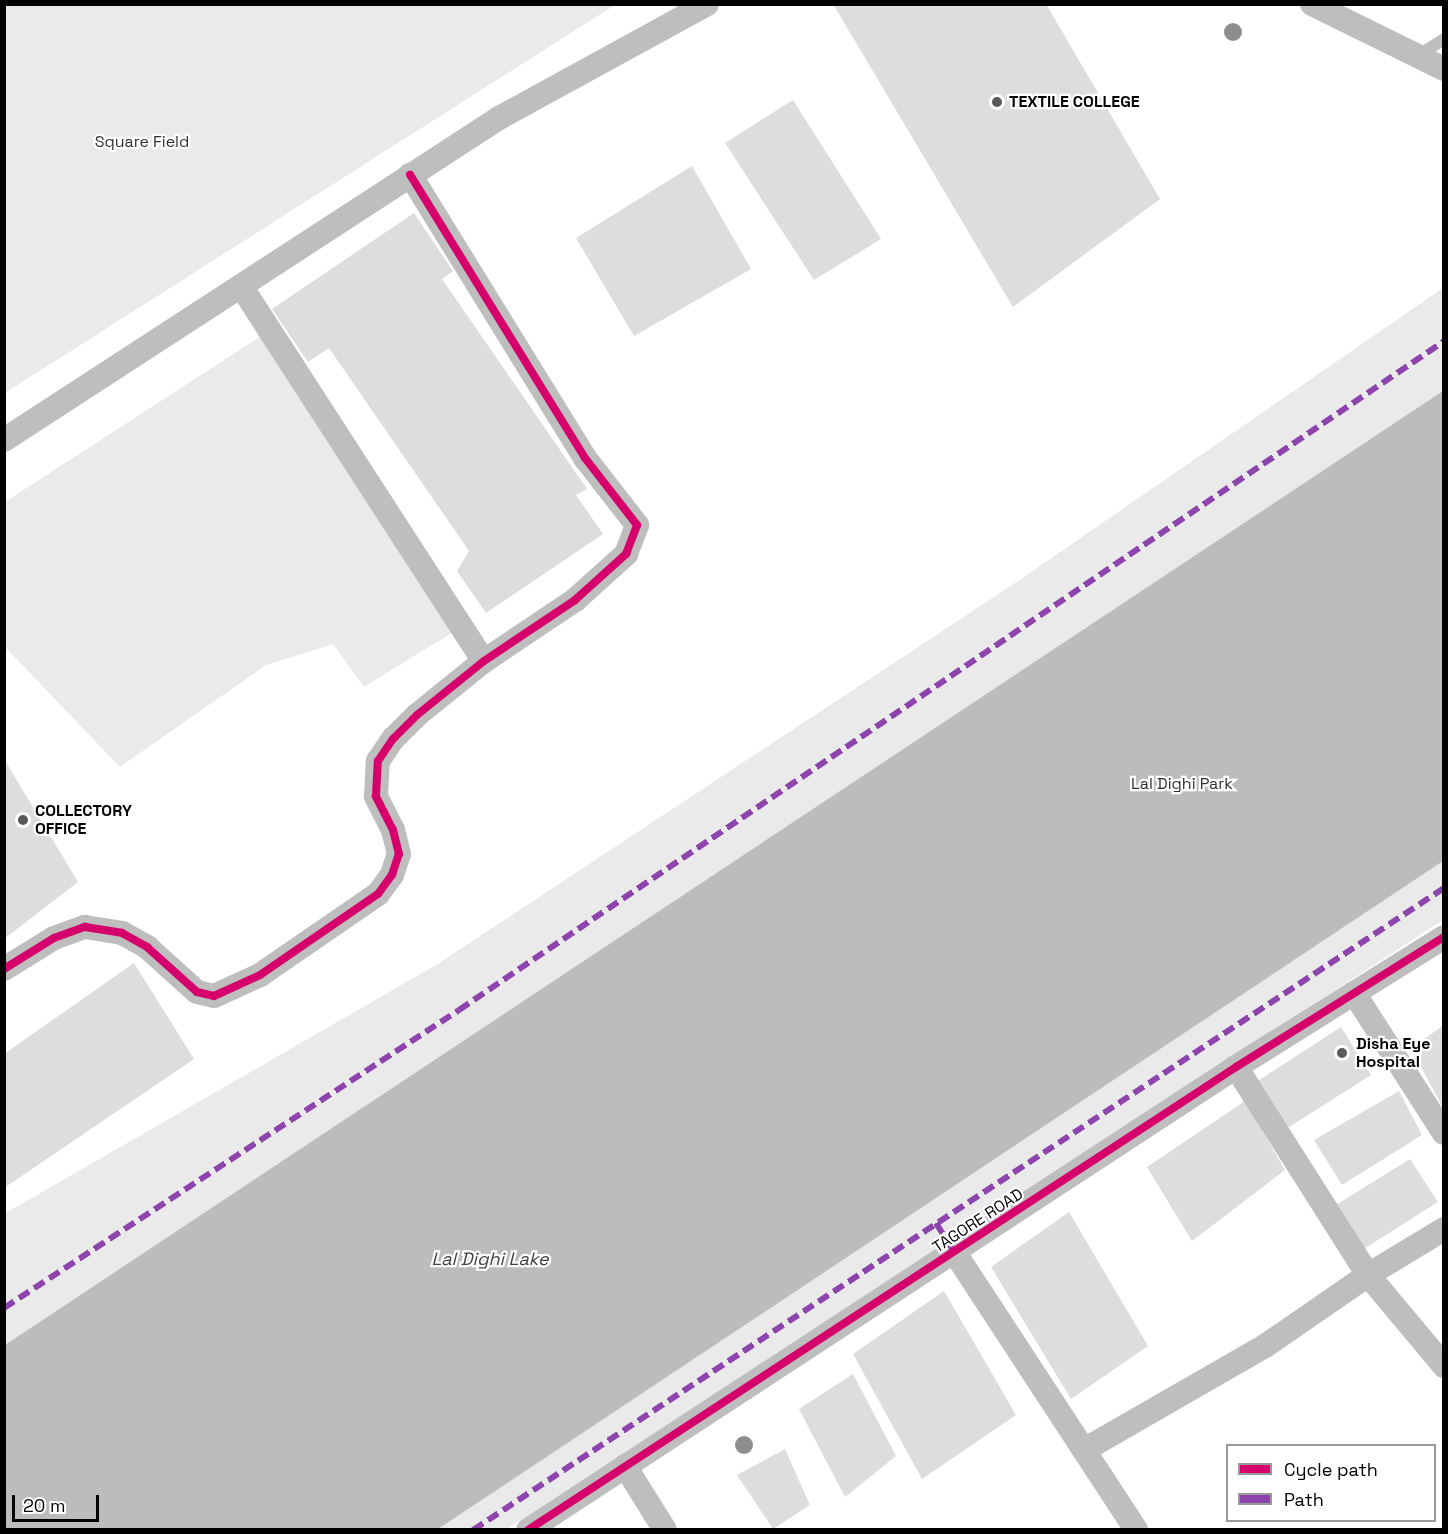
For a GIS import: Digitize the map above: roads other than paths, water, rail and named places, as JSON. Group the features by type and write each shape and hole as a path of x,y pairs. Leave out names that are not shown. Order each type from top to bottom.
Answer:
{"street":[{"path":"4,440 499,118 707,4"},
{"path":"1312,4 1443,69"},
{"path":"4,969 54,938 85,927 122,933 147,947 197,992 214,996 260,975 369,900 392,875 399,854 393,830 376,796 378,761 417,715 484,662 575,600 626,554 637,525 585,458 410,175"},
{"path":"241,286 484,662"},
{"name":"TAGORE ROAD","path":"528,1530 955,1253 1236,1067 1443,937"},
{"path":"1354,993 1443,1133"},
{"path":"1236,1067 1368,1275 1443,1366"},
{"path":"1084,1450 1265,1347 1368,1275 1443,1229"},
{"path":"955,1253 1136,1530"},
{"path":"625,1466 665,1530"}],"lane":[{"path":"1417,56 1443,39"}],"water":[{"name":"Lal Dighi Lake","path":"1443,391 1443,861 438,1529 5,1529 5,1345"}],"place":[{"name":"TEXTILE COLLEGE","path":"997,102"},
{"name":"COLLECTORY OFFICE","path":"23,820"},
{"name":"Disha Eye Hospital","path":"1342,1053"}],"park label":[{"name":"Square Field","path":"142,142"},
{"name":"Lal Dighi Park","path":"1182,784"}]}
